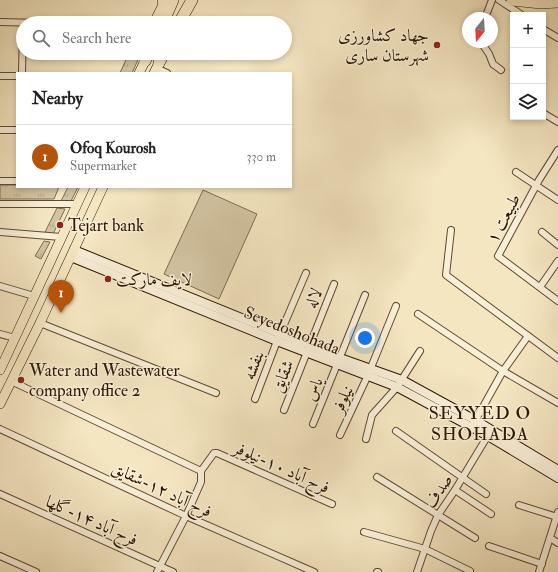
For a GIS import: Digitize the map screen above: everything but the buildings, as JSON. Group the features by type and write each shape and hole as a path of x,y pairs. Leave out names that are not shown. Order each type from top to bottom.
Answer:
{"highway":[{"path":"512,0 541,3 558,1"},
{"path":"158,16 166,1"},
{"path":"164,16 166,1"},
{"path":"177,16 187,1"},
{"path":"182,16 187,1"}],"main road":[{"path":"139,72 145,60"},
{"path":"0,370 84,188"},
{"path":"0,404 40,323 103,188"}],"street":[{"path":"487,12 492,0"},
{"path":"499,0 517,12"},
{"path":"0,22 16,23"},
{"path":"546,31 558,38"},
{"path":"485,48 493,64 501,70"},
{"path":"22,60 22,72"},
{"path":"159,62 165,72"},
{"path":"0,76 16,76"},
{"path":"546,115 558,122"},
{"path":"0,130 16,130"},
{"name":"طبیعت ۱","path":"558,150 536,186 498,256 558,301"},
{"path":"516,172 558,200"},
{"path":"0,181 16,181"},
{"path":"0,204 77,204"},
{"path":"451,230 446,274 558,358"},
{"path":"0,232 61,237"},
{"path":"542,232 558,245"},
{"name":"Seyedoshohada","path":"73,253 339,362 400,384 558,470"},
{"path":"540,287 558,262"},
{"name":"بنفشه","path":"255,398 306,273"},
{"name":"لاله","path":"308,349 334,284"},
{"path":"0,286 34,296"},
{"name":"یاس","path":"314,424 365,295"},
{"name":"نیلوفر","path":"340,435 369,372 396,306"},
{"path":"418,314 503,371 558,403"},
{"path":"40,323 216,393"},
{"path":"0,334 15,338"},
{"path":"473,424 503,371 528,336"},
{"name":"شقایق","path":"284,410 308,349"},
{"path":"366,439 372,415 400,384 420,351"},
{"path":"11,381 201,470 201,482 186,516 158,569"},
{"name":"فرح آباد ۱۲-شقایق","path":"0,429 186,516 314,572"},
{"path":"396,430 486,494"},
{"name":"Seyedoshohada","path":"490,433 558,478"},
{"name":"صدف","path":"417,572 438,515 490,433"},
{"name":"فرح آباد ۱۰-نیلوفر","path":"201,470 214,453 217,453 332,504"},
{"path":"377,477 475,538"},
{"path":"455,490 490,514"},
{"name":"فرح آباد ۱۴-گلها","path":"0,494 158,569 173,572"},
{"path":"519,505 557,515 539,572"},
{"path":"364,532 425,550 470,571"},
{"path":"550,538 558,543"},
{"path":"489,546 542,564"},
{"path":"0,556 36,572"}],"green space":[{"path":"126,60 138,60 132,72 120,72"},
{"path":"0,185 16,185 16,188 59,188 54,199 0,199"},
{"path":"68,188 78,188 71,201 61,201"},
{"path":"203,190 257,214 219,299 164,274"},
{"path":"57,208 65,209 53,234 45,232"},
{"path":"44,241 50,242 41,259 35,256"}],"place":[{"name":"جهاد کشاورزی شهرستان ساری","path":"437,45"},
{"name":"Tejart bank","path":"60,225"},
{"name":"لایف مارکت","path":"108,279"},
{"name":"Ofoq Kourosh","path":"61,313"},
{"name":"Water and Wastewater company office 2","path":"21,380"}],"district":[{"name":"SEYYED O SHOHADA","path":"480,423"}]}
